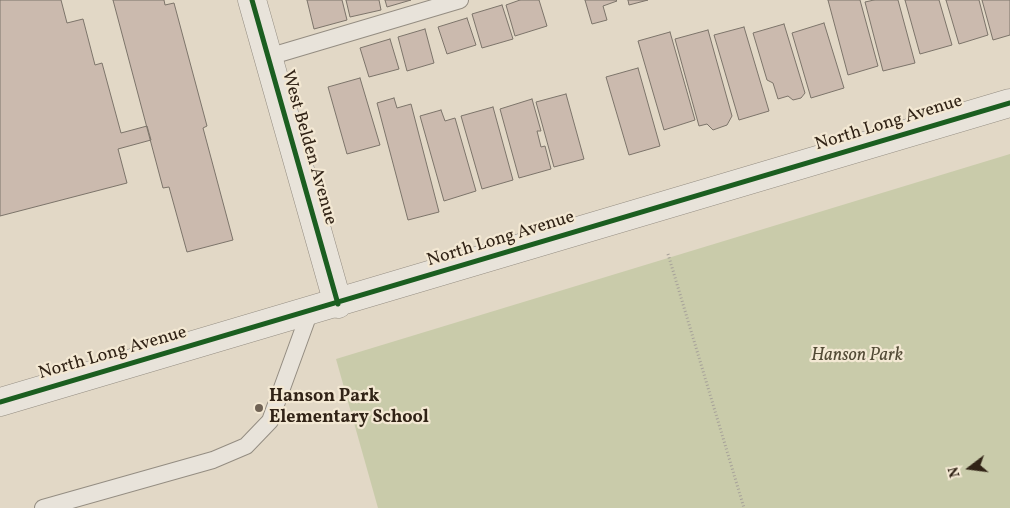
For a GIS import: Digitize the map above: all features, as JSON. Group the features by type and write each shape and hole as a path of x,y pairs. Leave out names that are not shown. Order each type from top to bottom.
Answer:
{"street":[{"name":"West Belden Avenue","path":"252,0 338,304"},
{"name":"North Long Avenue","path":"0,402 338,304 1010,103"}],"lane":[{"path":"268,57 460,0"},
{"path":"43,508 213,460 246,446 270,421 310,312"}],"path":[{"path":"668,254 744,508"}],"green space":[{"name":"Hanson Park","path":"1010,154 1010,508 378,508 336,359"}],"building":[{"path":"0,0 61,0 67,23 83,19 95,65 102,63 121,133 147,126 151,140 118,149 127,183 0,216"},
{"path":"113,0 164,0 165,5 174,3 207,126 203,128 233,240 187,252 169,187 163,188"},
{"path":"307,0 342,0 347,20 314,29"},
{"path":"346,0 379,0 381,10 350,17"},
{"path":"385,0 411,0 387,7"},
{"path":"520,0 539,0 547,26 515,36 506,5"},
{"path":"585,0 617,1 603,6 607,20 592,24"},
{"path":"628,0 648,0 629,5"},
{"path":"828,0 860,0 878,66 848,75"},
{"path":"898,0 915,63 883,71 865,2"},
{"path":"905,0 939,0 952,45 920,54"},
{"path":"946,0 979,0 988,35 959,44"},
{"path":"982,0 1010,0 1010,35 993,40"},
{"path":"502,5 513,39 482,48 472,14"},
{"path":"467,18 476,45 447,54 438,27"},
{"path":"824,23 844,88 811,98 792,33"},
{"path":"784,24 805,93 801,98 793,100 788,96 778,99 773,83 767,80 753,33"},
{"path":"744,27 769,111 739,120 714,35"},
{"path":"425,29 434,63 407,71 398,37"},
{"path":"708,30 732,116 727,125 713,130 707,124 699,126 675,39"},
{"path":"670,32 695,120 664,130 638,41"},
{"path":"390,39 399,69 369,77 360,48"},
{"path":"638,68 660,146 629,155 606,77"},
{"path":"360,78 380,145 347,154 328,87"},
{"path":"566,94 584,159 554,167 536,102"},
{"path":"394,98 397,108 411,104 439,212 408,220 377,103"},
{"path":"532,99 541,131 537,131 541,147 545,146 551,169 519,178 500,109"},
{"path":"493,107 513,180 482,189 461,116"},
{"path":"441,110 445,121 455,118 476,191 444,201 420,116"}],"cycle path":[{"path":"252,0 338,304"},
{"path":"0,402 1010,103"}],"place":[{"name":"Hanson Park Elementary School","path":"259,408"}]}
